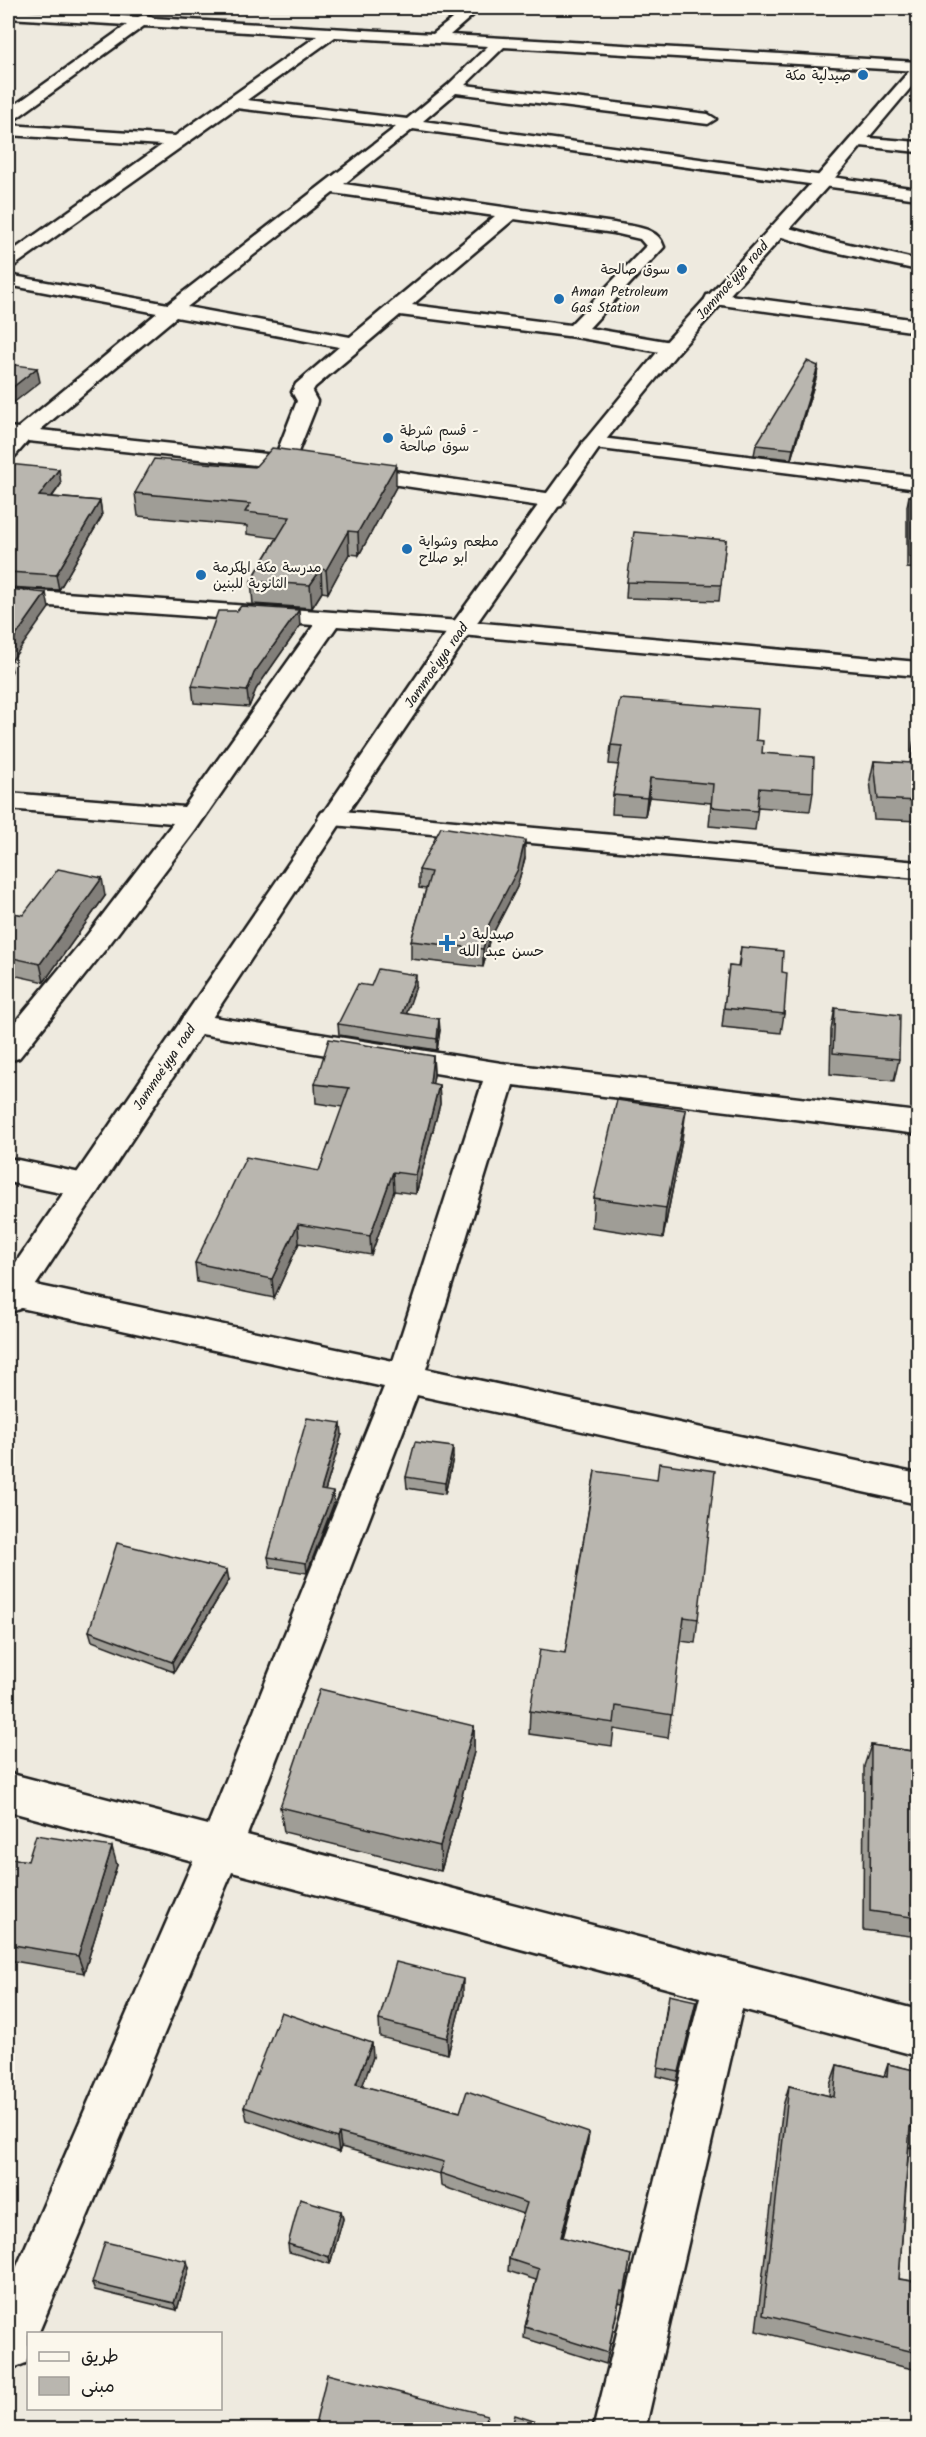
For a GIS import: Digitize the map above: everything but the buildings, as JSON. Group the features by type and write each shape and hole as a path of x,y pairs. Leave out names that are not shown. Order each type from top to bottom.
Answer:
{"street":[{"path":"8,117 159,8"},
{"path":"436,39 474,8"},
{"path":"8,14 918,68"},
{"path":"8,262 331,33"},
{"path":"8,452 15,433 410,124 453,88 501,42"},
{"name":"Jammoe'yya road","path":"10,1296 331,818 461,628 593,443 671,348 822,182 918,68"},
{"path":"453,88 708,119"},
{"path":"235,103 410,124 918,194"},
{"path":"8,130 179,141"},
{"path":"856,142 918,147"},
{"path":"328,188 614,228 645,235 653,240 655,247 575,331"},
{"path":"284,462 305,409 307,400 302,392 306,384 510,213"},
{"path":"778,230 832,246 918,265"},
{"path":"8,280 356,344"},
{"path":"714,299 918,326"},
{"path":"397,309 575,331 671,348"},
{"path":"15,433 284,462 553,501"},
{"path":"593,443 918,483"},
{"path":"8,596 461,628 918,669"},
{"path":"8,1051 98,940 191,816 330,619"},
{"path":"8,801 191,816"},
{"path":"331,818 918,870"},
{"path":"194,1024 501,1073 918,1123"},
{"path":"8,2345 220,1849 405,1379 501,1073"},
{"path":"8,1170 85,1186"},
{"path":"10,1296 918,1489"},
{"path":"8,1792 918,2033"},
{"path":"620,2430 726,1982"}],"place":[{"name":"صيدلية مكة","path":"863,75"},
{"name":"سوق صالحة","path":"682,269"},
{"name":"Aman Petroleum Gas Station","path":"559,299"},
{"name":"قسم شرطة - سوق صالحة","path":"388,438"},
{"name":"مطعم وشواية ابو صلاح","path":"407,549"},
{"name":"مدرسة مكة المكرمة الثانوية للبنين","path":"201,575"},
{"name":"صيدلية د حسن عبد الله","path":"447,943"}]}
